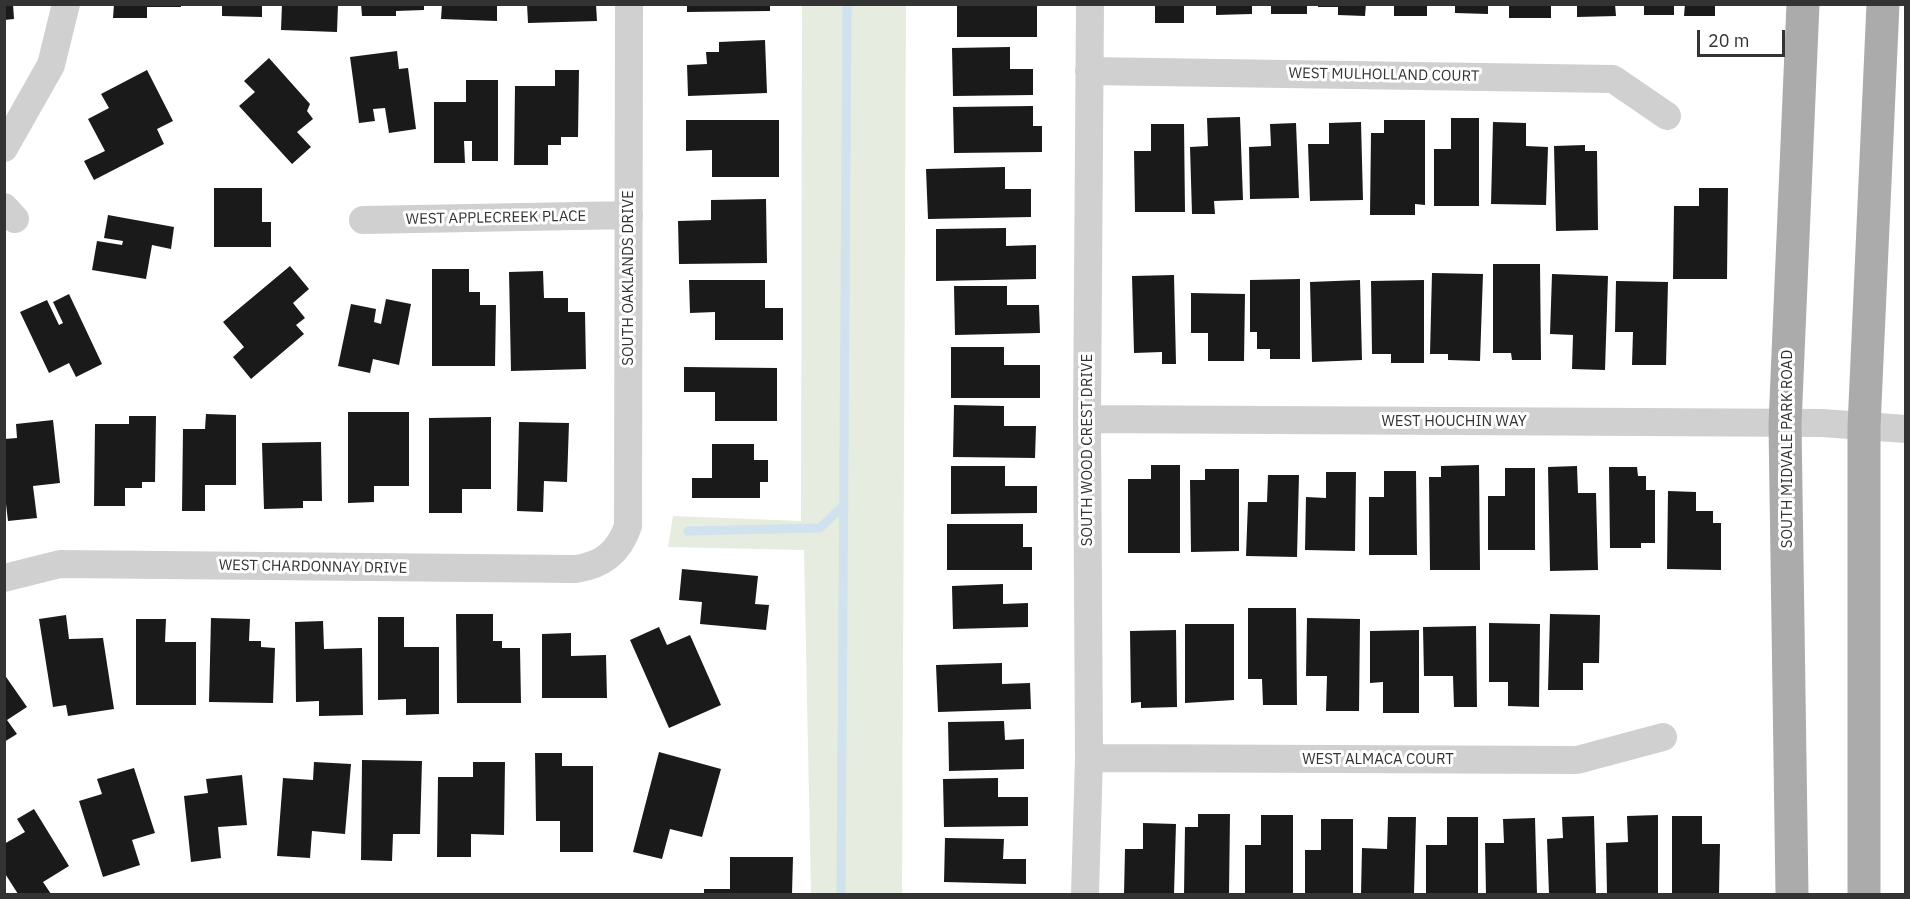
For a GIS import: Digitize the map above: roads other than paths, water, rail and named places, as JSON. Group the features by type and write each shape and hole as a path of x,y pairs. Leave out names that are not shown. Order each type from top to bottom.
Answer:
{"main road":[{"name":"SOUTH MIDVALE PARK ROAD","path":"1792,894 1785,424 1803,4"},
{"path":"1864,894 1864,427 1882,4"}],"street":[{"path":"4,148 51,65 66,4"},
{"name":"SOUTH OAKLANDS DRIVE","path":"624,556 628,526 629,4"},
{"name":"SOUTH WOOD CREST DRIVE","path":"1084,894 1089,758 1087,419 1090,4"},
{"name":"WEST MULHOLLAND COURT","path":"1089,71 1613,79 1667,116"},
{"name":"WEST APPLECREEK PLACE","path":"363,220 629,215"},
{"name":"WEST HOUCHIN WAY","path":"1087,419 1822,423 1905,429"},
{"name":"WEST CHARDONNAY DRIVE","path":"4,578 60,564 576,569 624,556"},
{"name":"WEST ALMACA COURT","path":"1089,758 1577,760 1663,737"}],"waterway":[{"path":"841,894 847,4"},
{"path":"688,531 820,528 844,505"}]}
